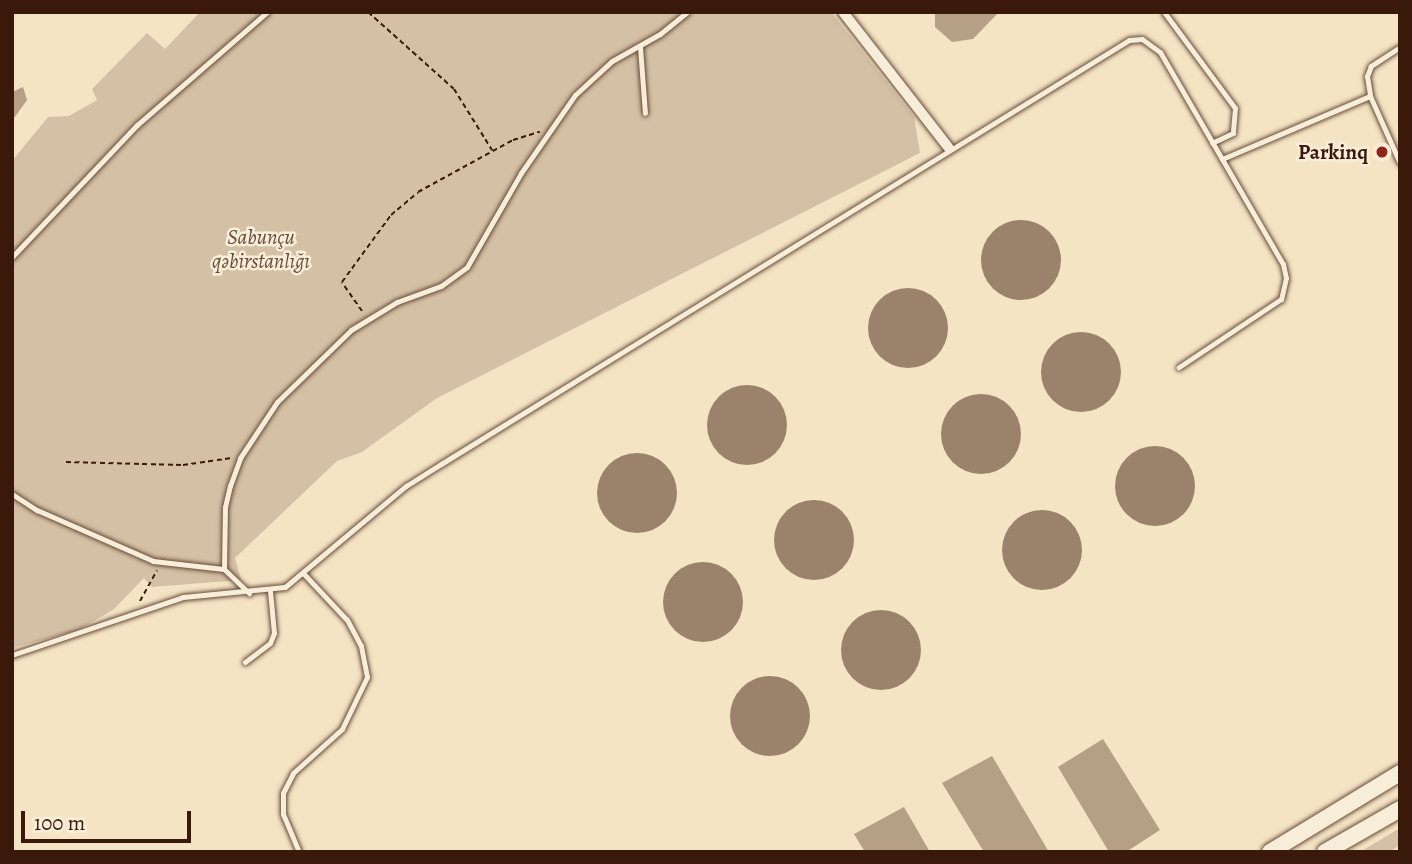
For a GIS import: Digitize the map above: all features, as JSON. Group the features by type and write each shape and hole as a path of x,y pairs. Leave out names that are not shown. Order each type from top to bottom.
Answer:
{"main road":[{"path":"1270,852 1400,773"},
{"path":"1325,852 1400,808"}],"street":[{"path":"843,12 948,148"}],"lane":[{"path":"12,257 137,125 267,12"},
{"path":"224,569 225,507 240,458 298,379 368,320 397,302 441,286 467,267 548,132 599,71 640,47 687,12"},
{"path":"1164,12 1235,108 1233,133 1212,143"},
{"path":"12,655 141,609 203,593 270,591 304,574 406,486 1116,45 1142,38 1160,52 1283,264 1286,290 1272,306 1179,367"},
{"path":"640,47 645,113"},
{"path":"1400,47 1371,66 1367,76 1370,96 1400,163"},
{"path":"1222,159 1370,96"},
{"path":"12,494 37,510 162,564 224,569 249,593"},
{"path":"299,852 283,814 283,793 293,773 342,729 366,677 361,646 347,620 304,574"},
{"path":"245,662 270,643 274,633 270,591"}],"path":[{"path":"368,12 454,89 493,151"},
{"path":"368,320 342,282 346,271 391,215 418,192 493,151 534,132 548,132"},
{"path":"66,462 183,466 240,458"},
{"path":"141,609 142,594 162,564"}],"green space":[{"name":"Sabunçu qəbirstanlığı","path":"200,12 831,12 914,117 920,153 437,398 362,452 337,461 235,558 241,580 152,587 144,578 113,610 78,630 12,648 12,161 48,117 69,116 97,100 92,89 147,33 165,49"},
{"path":"1400,828 1400,845 1389,852 1360,852"}],"shaded area":[{"path":"935,12 999,12 973,39 952,42 935,27"},
{"path":"23,87 27,100 12,121 12,92"},
{"path":"1103,739 1160,830 1126,852 1109,852 1058,767"},
{"path":"992,756 1049,852 984,852 942,783"},
{"path":"904,807 930,852 865,852 854,834"}],"building":[{"path":"1021,220 1036,223 1049,232 1058,245 1061,260 1058,275 1049,288 1036,297 1021,300 1006,297 993,288 984,275 981,260 984,245 993,232 1006,223"},
{"path":"908,288 923,291 936,300 945,313 948,328 945,343 936,356 923,365 908,368 893,365 880,356 871,343 868,328 871,313 880,300 893,291"},
{"path":"1081,332 1096,335 1109,344 1118,357 1121,372 1118,387 1109,400 1096,409 1081,412 1066,409 1053,400 1044,387 1041,372 1044,357 1053,344 1066,335"},
{"path":"747,385 762,388 775,397 784,410 787,425 784,440 775,453 762,462 747,465 732,462 719,453 710,440 707,425 710,410 719,397 732,388"},
{"path":"981,394 996,397 1009,406 1018,419 1021,434 1018,449 1009,462 996,471 981,474 966,471 953,462 944,449 941,434 944,419 953,406 966,397"},
{"path":"1155,446 1170,449 1183,458 1192,471 1195,486 1192,501 1183,514 1170,523 1155,526 1140,523 1127,514 1118,501 1115,486 1118,471 1127,458 1140,449"},
{"path":"637,453 652,456 665,465 674,478 677,493 674,508 665,521 652,530 637,533 622,530 609,521 600,508 597,493 600,478 609,465 622,456"},
{"path":"814,500 829,503 842,512 851,525 854,540 851,555 842,568 829,577 814,580 799,577 786,568 777,555 774,540 777,525 786,512 799,503"},
{"path":"1042,510 1057,513 1070,522 1079,535 1082,550 1079,565 1070,578 1057,587 1042,590 1027,587 1014,578 1005,565 1002,550 1005,535 1014,522 1027,513"},
{"path":"703,562 718,565 731,574 740,587 743,602 740,617 731,630 718,639 703,642 688,639 675,630 666,617 663,602 666,587 675,574 688,565"},
{"path":"881,610 896,613 909,622 918,635 921,650 918,665 909,678 896,687 881,690 866,687 853,678 844,665 841,650 844,635 853,622 866,613"},
{"path":"770,676 785,679 798,688 807,701 810,716 807,731 798,744 785,753 770,756 755,753 742,744 733,731 730,716 733,701 742,688 755,679"}],"place":[{"name":"Parkinq","path":"1382,152"}]}
